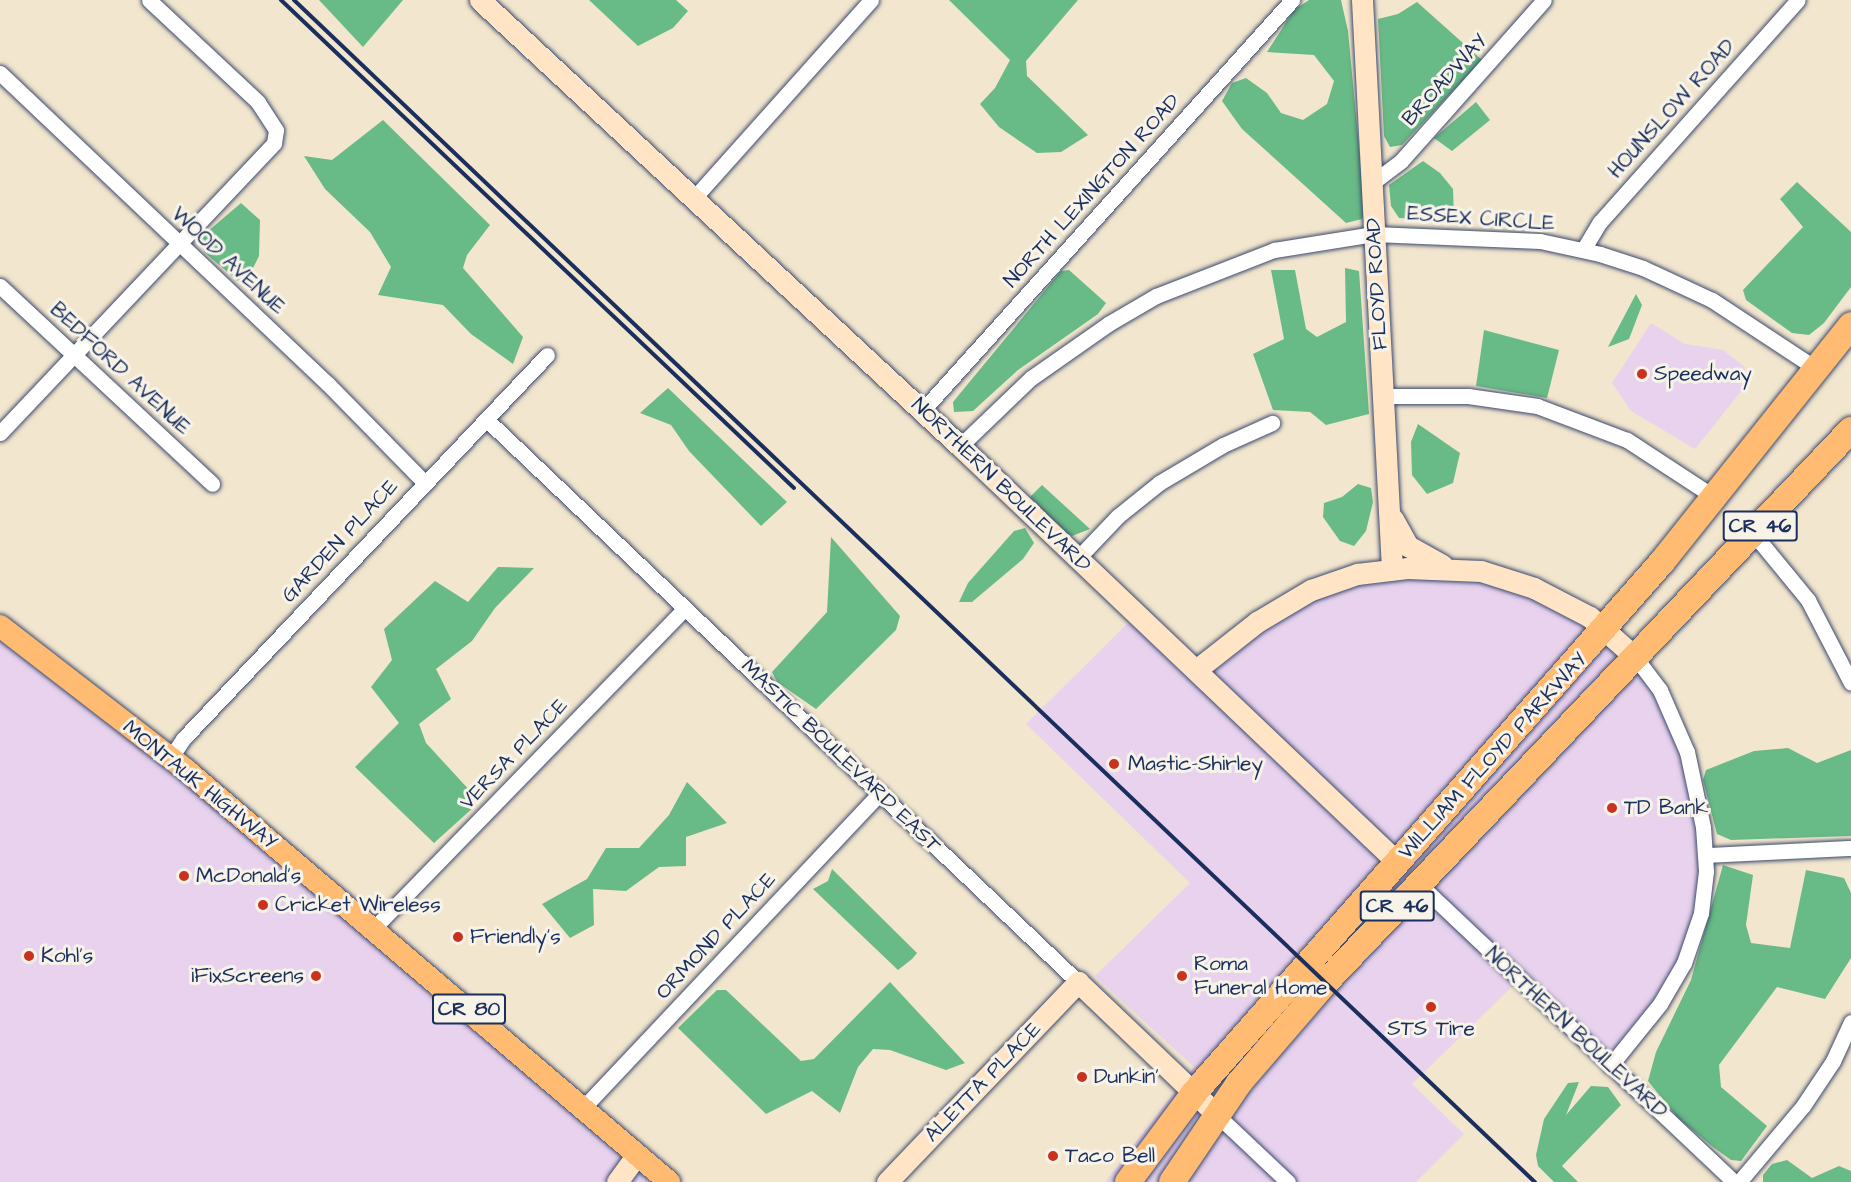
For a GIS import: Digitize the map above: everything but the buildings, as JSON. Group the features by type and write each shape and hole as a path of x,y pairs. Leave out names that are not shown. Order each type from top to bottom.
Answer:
{"highway":[{"name":"WILLIAM FLOYD PARKWAY","path":"1128,1182 1194,1093 1604,628 1714,497 1851,325"},
{"name":"WILLIAM FLOYD PARKWAY","path":"1172,1182 1216,1114 1281,1032 1418,883 1851,430"}],"main road":[{"name":"MONTAUK HIGHWAY","path":"0,626 169,760 186,770 584,1107 669,1182"}],"street":[{"path":"0,433 262,158 274,142 276,130 258,102 149,0"},
{"name":"NORTHERN BOULEVARD","path":"480,0 923,410 1398,862"},
{"path":"695,197 871,0"},
{"name":"NORTH LEXINGTON ROAD","path":"923,410 1292,0"},
{"name":"FLOYD ROAD","path":"1362,0 1392,569"},
{"name":"BROADWAY","path":"1372,183 1401,161 1544,0"},
{"name":"HOUNSLOW ROAD","path":"1583,250 1600,222 1798,0"},
{"name":"WOOD AVENUE","path":"0,73 327,384 424,482"},
{"name":"ESSEX CIRCLE","path":"960,446 1031,378 1108,324 1156,296 1274,250 1374,234 1516,239 1583,250 1644,268 1693,290 1752,324 1815,368"},
{"name":"BEDFORD AVENUE","path":"0,286 212,484"},
{"name":"GARDEN PLACE","path":"169,760 183,738 547,355"},
{"path":"1383,396 1468,396 1537,406 1627,440 1714,497"},
{"name":"MASTIC BOULEVARD EAST","path":"487,420 1216,1114"},
{"path":"1078,558 1118,516 1159,483 1223,445 1272,423"},
{"path":"1389,507 1408,546 1445,567"},
{"path":"1753,534 1808,600 1851,683"},
{"path":"1196,670 1257,622 1298,596 1357,574 1392,569 1445,567 1481,571 1534,588 1604,628 1635,657 1660,690 1682,738 1694,781 1707,855 1701,913 1684,963 1660,1004 1610,1066"},
{"name":"VERSA PLACE","path":"374,928 685,608"},
{"name":"ORMOND PLACE","path":"584,1107 880,793"},
{"path":"1707,855 1851,849"},
{"name":"NORTHERN BOULEVARD","path":"1418,883 1734,1182"},
{"name":"ALETTA PLACE","path":"887,1182 1078,982"},
{"path":"1740,1182 1808,1098 1833,1060 1851,1022"},
{"path":"1216,1114 1288,1182"},
{"path":"616,1182 638,1154"}],"shaded area":[{"path":"1651,323 1685,344 1723,350 1745,367 1743,389 1695,449 1631,411 1612,383"},
{"path":"1481,571 1616,638 1675,721 1705,840 1692,946 1610,1066 1519,980 1412,1084 1464,1134 1416,1182 1105,1182 1194,1067 1095,976 1190,883 1026,724 1137,614 1196,670 1325,584"},
{"path":"0,626 669,1182 0,1182"}],"green space":[{"path":"319,0 403,0 363,47"},
{"path":"589,0 676,0 688,11 673,28 638,46"},
{"path":"949,0 1078,0 1026,61 1027,76 1088,135 1061,152 1037,153 999,127 980,104 995,88 1010,60"},
{"path":"1309,0 1341,0 1348,31 1365,211 1362,219 1346,223 1242,129 1222,101 1232,83 1246,78 1267,93 1281,113 1303,120 1327,104 1334,81 1314,55 1267,52 1294,10"},
{"path":"1417,2 1482,60 1402,145 1390,147 1384,136 1378,19 1398,14"},
{"path":"1476,102 1490,120 1452,151 1434,138"},
{"path":"383,120 490,225 467,255 463,268 523,337 513,364 471,334 443,305 378,295 391,267 370,232 325,189 304,156 332,160"},
{"path":"1423,161 1440,173 1453,189 1454,221 1399,218 1391,206 1389,185"},
{"path":"1797,182 1851,232 1851,287 1824,323 1809,335 1792,333 1746,300 1743,290 1803,227 1780,199"},
{"path":"241,203 260,220 259,256 244,286 204,252 200,238"},
{"path":"1345,268 1359,271 1369,414 1326,425 1310,412 1273,410 1253,354 1284,339 1271,270 1295,270 1306,329 1317,337 1346,322"},
{"path":"1069,270 1106,303 1098,314 1018,370 973,411 954,412 953,402 1061,271"},
{"path":"1636,294 1642,305 1629,339 1608,347"},
{"path":"1484,330 1559,350 1547,398 1476,386"},
{"path":"668,388 787,502 761,526 689,451 671,425 640,413"},
{"path":"1418,424 1460,453 1453,483 1427,494 1412,475 1411,442"},
{"path":"1358,484 1371,488 1373,502 1366,531 1354,546 1340,541 1323,517 1324,503 1342,497"},
{"path":"1042,485 1090,529 1072,536 1065,533 1030,497"},
{"path":"1025,528 1034,543 1023,559 972,602 959,602 968,583 1014,531"},
{"path":"831,537 900,616 896,630 816,709 777,682 772,672 827,612"},
{"path":"498,567 534,568 495,608 472,641 436,669 451,699 419,724 426,743 472,793 475,806 434,843 355,767 399,723 371,687 392,660 384,629 435,581 468,602"},
{"path":"1788,748 1817,763 1851,750 1851,836 1731,840 1717,834 1703,780 1706,770 1754,751"},
{"path":"687,782 727,823 686,837 686,866 659,867 626,891 593,889 594,925 570,938 542,904 587,879 606,848 639,848 669,815"},
{"path":"1723,865 1753,875 1746,925 1751,943 1790,948 1806,870 1844,878 1851,893 1851,958 1825,999 1777,987 1719,1065 1721,1087 1767,1126 1741,1161 1731,1160 1678,1118 1648,1081 1656,1052 1691,980"},
{"path":"832,869 917,953 898,970 813,889 828,881"},
{"path":"890,982 965,1063 946,1070 890,1050 873,1049 858,1067 840,1113 812,1091 766,1114 678,1028 717,990 726,990 801,1061 814,1059"},
{"path":"1579,1082 1566,1115 1591,1086 1608,1087 1621,1105 1562,1166 1578,1182 1554,1182 1538,1166 1536,1155 1544,1119 1568,1083"},
{"path":"1787,1160 1812,1178 1839,1166 1851,1171 1851,1182 1763,1182 1763,1175 1772,1164"}],"railway":[{"path":"281,0 794,488"},
{"path":"294,0 1535,1182"}],"place":[{"name":"Speedway","path":"1642,374"},
{"name":"Mastic–Shirley","path":"1114,764"},
{"name":"TD Bank","path":"1612,808"},
{"name":"McDonald's","path":"184,876"},
{"name":"Cricket Wireless","path":"263,905"},
{"name":"Friendly's","path":"458,937"},
{"name":"Kohl's","path":"29,956"},
{"name":"iFixScreens","path":"316,976"},
{"name":"Roma Funeral Home","path":"1182,976"},
{"name":"STS Tire","path":"1431,1007"},
{"name":"Dunkin'","path":"1082,1077"},
{"name":"Taco Bell","path":"1053,1156"}]}
